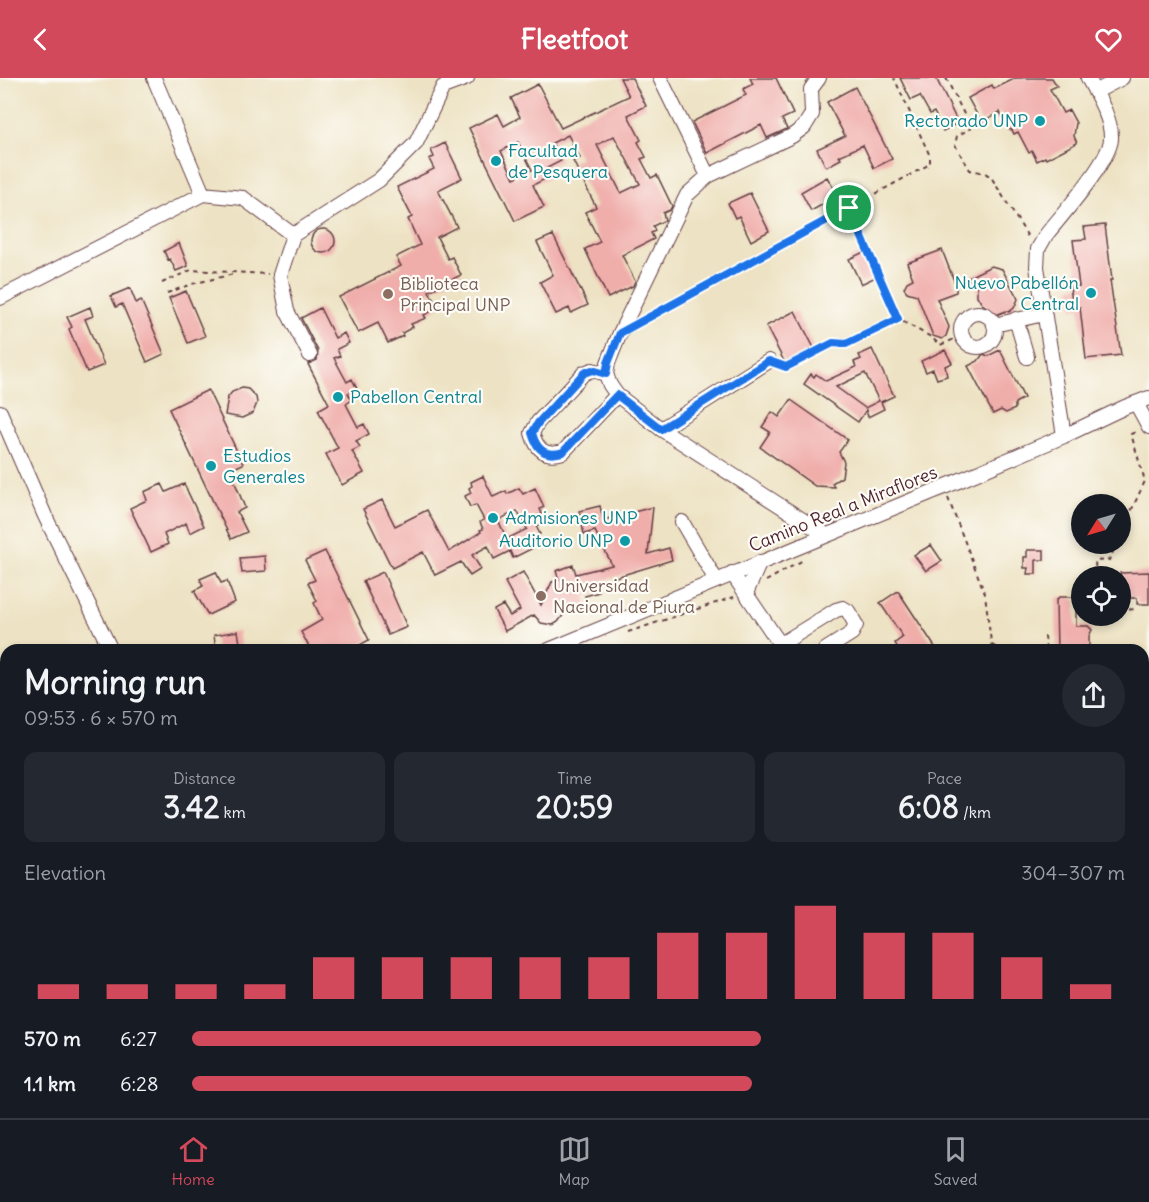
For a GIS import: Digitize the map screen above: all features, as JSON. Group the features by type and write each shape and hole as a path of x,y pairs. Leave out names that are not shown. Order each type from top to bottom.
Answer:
{"lane":[{"path":"154,78 203,194"},
{"path":"310,355 287,311 280,275 293,236 380,180 416,143 442,87 467,78"},
{"path":"660,78 708,176"},
{"path":"1064,436 1037,267 1038,253 1046,235 1105,157 1111,140 1109,124 1088,78"},
{"path":"1095,92 1122,78"},
{"path":"812,82 812,114 804,128 708,176 687,195 620,333 606,374 617,395 661,429 826,535"},
{"path":"0,297 203,194 243,198 293,236"},
{"path":"972,314 987,316 994,325 994,336 986,345 975,346 965,341 962,336 964,321 972,314"},
{"path":"994,325 1044,314"},
{"path":"1016,320 1027,357"},
{"path":"661,429 769,361"},
{"path":"606,374 592,370 584,373 538,423 532,433 535,443 543,451 553,455 563,452 617,395"},
{"path":"1143,400 1149,427"},
{"name":"Camino Real a Miraflores","path":"563,644 944,487 1143,400"},
{"path":"0,412 45,516 108,644"},
{"path":"682,522 716,580"},
{"path":"746,593 760,562"},
{"path":"732,573 780,644"},
{"path":"786,644 836,610 843,608 848,611 856,625 852,633 835,644"}],"path":[{"path":"620,333 930,164 930,156 894,78"},
{"path":"946,78 971,128 957,136 955,145 970,170 985,173 991,177 1038,253"},
{"path":"849,208 898,319 940,345 962,336"},
{"path":"162,283 191,270 280,275"},
{"path":"167,293 192,284 238,273"},
{"path":"769,361 786,367 833,343 846,344 898,319"},
{"path":"1131,511 1145,481 1131,434 1149,427"},
{"path":"944,487 985,594 992,644"},
{"path":"1095,566 1095,561 1109,560 1112,554"},
{"path":"628,632 746,593 811,555"},
{"path":"1131,609 1137,609"},
{"path":"1045,636 1046,644"}],"building":[{"path":"620,78 632,78 646,106 628,115 641,140 638,142 646,157 641,159 651,178 657,175 672,206 670,210 663,213 665,220 653,226 655,231 651,233 654,239 622,255 635,281 633,286 608,298 585,249 600,242 585,212 596,207 573,161 580,158 568,135 552,143 561,161 547,168 551,176 533,185 544,207 515,221 469,128 498,114 504,126 520,117 511,98 538,84 561,128 629,96","holes":["614,136 640,184 621,193 597,145","518,142 532,170 514,178 501,151"]},
{"path":"750,78 776,78 793,114 782,119 787,129 767,138 761,125 707,153 692,122 746,95 743,89 753,84"},
{"path":"900,78 936,78 958,123 943,131 934,112 930,114 920,96 911,100"},
{"name":"Rectorado UNP","path":"1016,78 1052,78 1057,86 1050,89 1063,113 1069,110 1076,123 1074,136 1077,143 1046,159 1045,157 1037,161 1032,151 1029,153 1018,132 1014,134 1008,129 1000,112 981,122 968,98 992,85 994,89"},
{"path":"855,87 892,159 874,168 863,145 839,156 841,159 826,167 817,149 845,136 827,102"},
{"name":"Biblioteca Principal UNP","path":"445,143 462,178 438,190 457,227 437,237 448,259 452,257 461,275 429,291 438,308 424,315 426,318 411,324 413,327 402,333 403,336 388,343 378,323 358,333 339,297 401,266 396,257 420,245 408,219 412,217 397,187 434,169 429,159 434,157 431,150"},
{"path":"827,177 838,196 811,211 801,192"},
{"path":"750,193 769,231 751,241 739,216 735,218 728,203"},
{"name":"Nuevo Pabellón Central","path":"1105,225 1121,355 1086,359 1080,307 1073,308 1070,287 1079,286 1073,240 1086,239 1084,227"},
{"path":"323,229 332,232 335,241 332,250 323,253 314,250 311,241 314,232"},
{"path":"553,235 588,305 571,313 569,308 556,314 540,282 553,275 537,242"},
{"path":"179,243 188,266 176,271 164,251"},
{"path":"942,250 956,286 956,292 937,299 949,327 946,336 942,339 933,336 917,295 907,292 904,288 907,282 913,279 907,263"},
{"path":"866,251 878,276 861,284 849,259"},
{"path":"991,266 1002,269 1018,299 1014,308 1009,312 993,316 977,296 977,283 967,278"},
{"path":"130,288 136,303 141,300 164,354 147,362 122,304 116,307 111,296"},
{"path":"186,291 205,336 188,343 169,298"},
{"path":"90,307 93,316 85,319 104,365 87,372 69,329 72,327 67,317"},
{"name":"Pabellon Central","path":"320,308 335,338 344,333 349,343 337,349 340,356 334,358 347,382 352,379 357,389 348,393 352,400 346,404 358,427 364,424 369,434 356,441 360,447 352,451 364,473 342,485 326,454 338,448 318,410 329,404 308,364 317,360 318,351 301,318"},
{"path":"795,311 814,348 785,363 766,326"},
{"path":"872,349 894,396 881,402 884,409 868,417 866,410 858,422 804,384 811,374 814,377 816,374 826,381 856,367 854,362 861,359 859,355","holes":["865,373 879,401 865,408 836,387"]},
{"path":"945,350 952,363 945,366 947,376 937,379 933,369 926,372 921,361"},
{"path":"1000,350 1024,398 1015,403 1015,409 1006,413 1001,410 993,414 968,366 978,361 983,354 988,356"},
{"path":"242,388 248,389 256,397 257,403 253,413 242,418 225,415 228,397 232,392"},
{"name":"Estudios Generales","path":"208,390 243,464 230,470 245,508 237,512 247,532 231,539 169,409"},
{"path":"791,400 848,440 839,452 844,462 842,477 832,483 834,487 815,486 760,447 770,432 762,427 772,412 779,417"},
{"path":"483,476 493,497 519,488 523,494 535,488 544,507 540,509 542,514 537,516 541,523 536,526 540,534 533,537 537,546 513,558 510,551 494,559 488,546 472,555 481,569 470,576 461,562 435,575 423,552 392,568 363,509 382,500 395,526 427,510 449,552 483,529 480,522 484,520 476,505 470,507 465,496 471,493 469,488 472,486 471,482","holes":["517,511 527,529 507,539 498,520"]},
{"path":"162,484 166,492 184,484 204,526 190,533 186,523 164,534 168,544 151,552 130,508 147,500 144,492"},
{"path":"600,506 603,520 653,507 648,554 669,548 672,560 596,583 599,592 585,596 588,606 564,614 553,625 541,623 534,615 505,631 494,610 503,605 510,616 520,610 505,582 523,572 541,605 552,582 559,580 556,571 573,565 576,574 612,565 595,531 584,534 579,511"},
{"path":"931,545 942,561 926,571 914,555"},
{"path":"1027,550 1044,550 1044,560 1036,560 1036,574 1027,574 1028,568 1024,568 1024,557 1027,557"},
{"path":"325,551 369,640 362,644 308,644 301,632 322,620 314,603 317,601 308,583 315,580 305,560"},
{"path":"265,556 266,571 242,573 240,558"},
{"path":"216,572 221,583 227,581 235,602 208,615 194,591 203,586 200,579"},
{"path":"383,572 407,627 388,635 363,581"},
{"path":"1149,572 1149,604 1137,604 1137,598 1131,598 1131,573"},
{"path":"898,591 933,644 896,644 903,637 880,603"},
{"path":"1059,597 1071,597 1071,626 1088,626 1092,630 1089,644 1057,644 1056,601"},
{"path":"238,631 240,644 215,644 214,635"}],"place":[{"name":"Rectorado UNP","path":"1040,121"},
{"name":"Facultad de Pesquera","path":"496,161"},
{"name":"Nuevo Pabellón Central","path":"1091,293"},
{"name":"Biblioteca Principal UNP","path":"388,294"},
{"name":"Pabellon Central","path":"338,397"},
{"name":"Estudios Generales","path":"211,466"},
{"name":"Admisiones UNP","path":"493,518"},
{"name":"Auditorio UNP","path":"625,541"},
{"name":"Universidad Nacional de Piura","path":"541,596"}],"route":[{"path":"849,208 898,319 846,344 833,343 786,367 769,361 661,429 617,395 563,452 553,455 543,451 535,443 532,433 538,423 584,373 592,370 606,374 620,333 849,208"}]}
